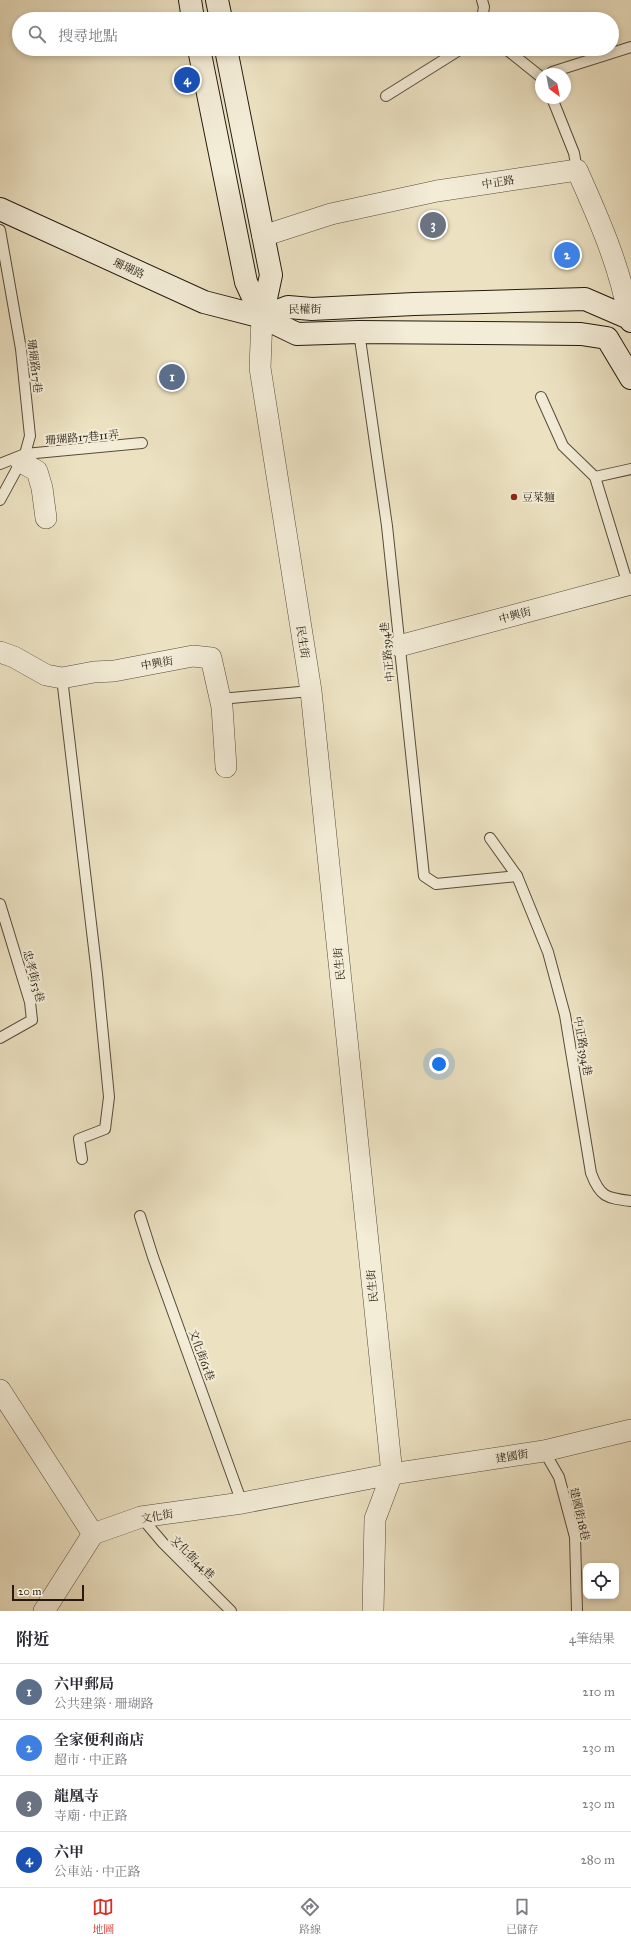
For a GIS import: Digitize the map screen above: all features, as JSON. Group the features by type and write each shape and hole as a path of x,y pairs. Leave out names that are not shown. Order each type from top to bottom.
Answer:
{"main road":[{"path":"190,0 192,12"},
{"path":"217,0 219,12"},
{"path":"200,56 246,282 262,317"},
{"path":"227,56 271,275 262,317"},
{"name":"珊瑚路","path":"0,209 204,302 262,317"},
{"name":"民權街","path":"262,317 288,307 312,309 414,304 585,299 630,318"},
{"name":"民權街","path":"262,317 297,334 359,332 582,334 607,338"},
{"path":"607,338 631,378"}],"street":[{"name":"中正路","path":"263,236 331,214 437,191 577,170"},
{"path":"577,170 596,213 624,289 630,318 607,338"},
{"name":"民生街","path":"262,317 260,368 311,691 392,1474 375,1519 373,1611"},
{"path":"22,458 37,471 42,488 46,518"},
{"name":"中興街","path":"399,646 629,584"},
{"name":"中興街","path":"0,652 14,657 46,675 62,678 94,672 114,671 193,656 211,658 220,699 226,767"},
{"path":"0,1390 92,1534 44,1611"},
{"name":"建國街","path":"392,1474 544,1451 631,1430"},
{"name":"文化街","path":"92,1534 141,1517 242,1503 392,1474"}],"lane":[{"path":"482,0 484,7 483,12"},
{"path":"619,51 631,47"},
{"path":"386,96 450,56"},
{"path":"515,56 535,72"},
{"path":"569,68 604,56"},
{"path":"554,104 574,153 577,170"},
{"name":"珊瑚路17巷","path":"0,230 22,349 30,422 30,436 22,458 0,500"},
{"name":"中正路394巷","path":"359,332 386,519 424,876 436,884 517,876"},
{"path":"541,397 563,446 595,476 629,584"},
{"name":"珊瑚路17巷11弄","path":"0,464 22,458 142,443"},
{"path":"595,476 631,469"},
{"path":"62,678 97,966 109,1096 105,1129 79,1139 82,1159"},
{"path":"220,699 311,691"},
{"name":"中正路394巷","path":"490,838 517,876 548,952 565,1015 591,1173 597,1189 607,1196 631,1201"},
{"name":"忠孝街53巷","path":"0,904 30,1002 32,1020 0,1038"},
{"name":"文化街61巷","path":"140,1216 153,1257 242,1503"},
{"name":"建國街18巷","path":"544,1451 559,1477 575,1537 578,1611"},
{"name":"文化街44巷","path":"141,1517 163,1543 231,1611"}],"place":[{"name":"六甲","path":"187,80"},
{"name":"龍凰寺","path":"433,225"},
{"name":"全家便利商店","path":"567,255"},
{"name":"六甲郵局","path":"172,377"},
{"name":"豆菜麵","path":"514,497"}]}
